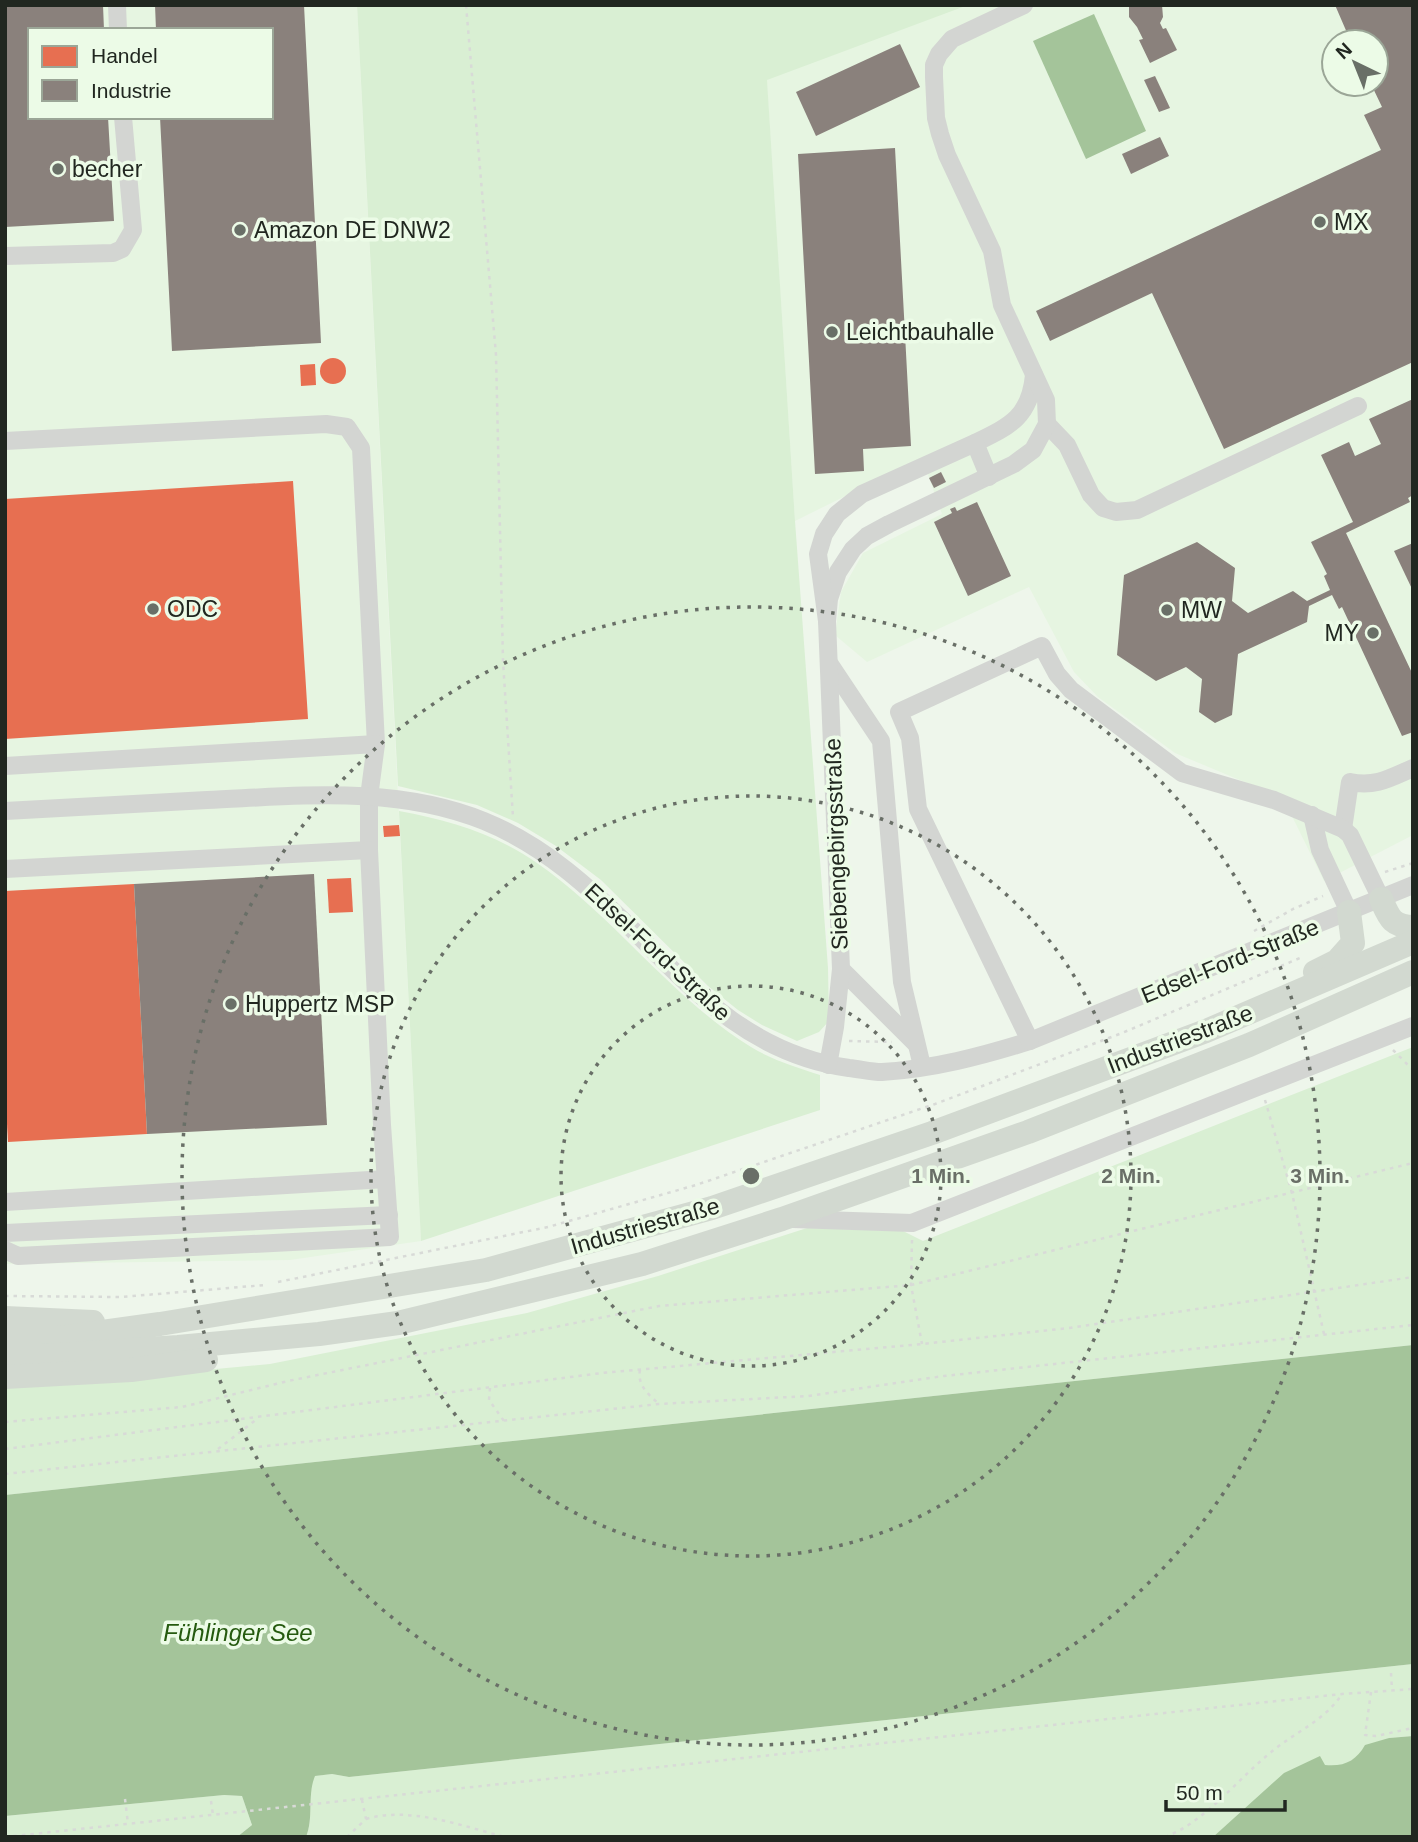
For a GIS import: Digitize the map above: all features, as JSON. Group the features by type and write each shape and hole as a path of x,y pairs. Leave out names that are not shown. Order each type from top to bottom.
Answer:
{"highway":[{"path":"1381,899 1390,918 1399,927 1413,927"},
{"path":"1206,1031 1337,961 1353,943 1349,912"},
{"name":"Industriestraße","path":"5,1338 59,1338 160,1324 486,1270 712,1208 932,1133 1206,1031 1413,942"},
{"name":"Industriestraße","path":"5,1356 150,1349 319,1334 398,1323 630,1268 782,1219 1052,1122 1249,1045 1413,972"},
{"path":"5,1318 160,1324"},
{"path":"5,1377 131,1370 251,1354 319,1334"}],"street":[{"path":"117,5 118,28"},
{"path":"827,621 829,599 838,572 853,549 867,536 1014,464 1033,450 1047,424 1046,400 1002,305 992,251 947,155 936,118 934,65 939,54 952,39 1024,5"},
{"path":"5,256 113,253 122,249 133,230 123,119"},
{"path":"827,621 818,554 824,534 837,514 862,494 1004,429 1021,415 1032,391 1034,375"},
{"path":"1047,424 1067,444 1091,495 1103,508 1116,512 1137,510 1358,406"},
{"path":"5,441 326,424 347,427 361,448 376,744 369,797 369,850 390,1237 18,1256 5,1250"},
{"path":"975,443 989,477"},
{"name":"Siebengebirgsstraße","path":"827,621 841,969 828,1065"},
{"path":"1030,1041 919,809 910,738 899,712 1042,646 1057,674 1071,690 1182,773 1274,800 1343,829 1350,835 1381,899"},
{"path":"829,663 881,741 902,982 922,1066"},
{"path":"5,766 376,744"},
{"path":"1343,829 1350,782 1367,785 1413,768"},
{"name":"Edsel-Ford-Straße","path":"5,811 338,793 419,802 484,821 544,853 589,886 691,989 733,1023 782,1051 828,1065 880,1072 973,1058 1030,1041 1413,885"},
{"path":"1312,815 1320,850 1349,912"},
{"path":"5,869 369,850"},
{"path":"841,969 915,1043"},
{"path":"782,1219 912,1223 1413,1026"},
{"path":"5,1202 386,1179"},
{"path":"5,1233 389,1215"}],"path":[{"path":"466,5 496,355 503,662 513,824"},
{"path":"5,1296 121,1297 268,1284 548,1227 696,1185 934,1104 1122,1033 1311,953"},
{"path":"1382,1040 1413,1070"},
{"path":"1259,1088 1292,1193 1324,1335"},
{"path":"5,1422 182,1407 288,1381 659,1306 911,1285 1413,1163"},
{"path":"912,1223 911,1285 922,1344"},
{"path":"5,1449 640,1370 1069,1328 1413,1277"},
{"path":"5,1474 659,1404 808,1396 944,1376 1413,1325"},
{"path":"640,1370 640,1382 659,1404"},
{"path":"490,1388 489,1400 504,1421"},
{"path":"215,1451 247,1425 262,1417"},
{"path":"1391,1673 1392,1690"},
{"path":"5,1837 1342,1694 1413,1689"},
{"path":"1371,1692 1365,1734 1376,1736 1413,1728"},
{"path":"1165,1837 1193,1821 1274,1749 1331,1710 1342,1694"},
{"path":"125,1799 128,1824"},
{"path":"362,1799 366,1819"},
{"path":"211,1801 213,1815"},
{"path":"346,1837 366,1819 380,1815 423,1817 505,1837"}],"shaded area":[{"path":"5,5 357,5 421,1241 290,1260 5,1264"},
{"path":"357,5 968,5 767,80 795,521 828,968 829,1021 819,1032 797,1041 762,1025 738,1010 708,986 601,880 556,846 518,823 477,805 398,786"},
{"path":"762,5 1413,5 1413,835 1324,881 1283,798 1175,753 1098,697 1074,672 1029,587 867,662 835,635 841,592 863,553 942,514 922,458 795,521"},
{"path":"399,811 488,836 537,863 565,884 694,1005 722,1027 767,1056 820,1075 820,1110 421,1241"},
{"path":"1413,1047 1413,1345 5,1495 5,1383 66,1383 270,1364 527,1313 658,1276 807,1228 903,1231 923,1241"},
{"path":"1413,1664 1413,1736 1389,1738 1340,1767 1325,1765 1230,1822 1213,1837 306,1837 310,1823 314,1776 332,1774 349,1777"},
{"path":"224,1795 242,1796 252,1825 237,1837 5,1837 5,1816"}],"water":[{"path":"1094,14 1146,131 1086,159 1033,41"},
{"name":"Fühlinger See","path":"1413,1345 1413,1664 349,1777 332,1774 315,1776 306,1837 237,1837 252,1825 242,1796 224,1795 5,1816 5,1495"},
{"path":"1413,1736 1413,1837 1213,1837 1284,1773 1320,1756 1325,1765 1344,1764 1358,1755 1365,1745 1389,1738"}],"building: Handel":[{"path":"333,358 342,362 346,371 342,380 333,384 324,380 320,371 324,362"},
{"path":"315,364 316,385 301,386 300,365"},
{"name":"ODC","path":"293,481 308,719 5,739 5,499"},
{"path":"399,825 400,836 384,837 383,826"},
{"path":"351,878 353,912 329,913 327,879"},
{"path":"134,884 147,1134 8,1142 5,1089 5,891"}],"building: Industrie":[{"name":"becher","path":"5,5 103,5 104,28 28,28 28,119 108,119 114,221 5,227"},
{"name":"Amazon DE DNW2","path":"155,5 304,5 321,343 172,351 160,119 273,119 273,28 156,28"},
{"path":"1129,5 1162,5 1163,17 1160,23 1163,29 1166,28 1177,50 1150,63 1139,40 1143,39 1129,17"},
{"name":"MX","path":"1335,5 1413,5 1413,362 1224,449 1152,293 1050,341 1036,311 1381,150 1364,115 1382,107 1378,98 1390,98 1390,28 1345,28"},
{"path":"900,44 920,87 816,136 796,92"},
{"path":"1155,76 1170,108 1159,112 1144,80"},
{"path":"1160,137 1169,156 1131,174 1122,154"},
{"path":"895,148 911,446 863,449 864,471 815,474 798,154"},
{"path":"1413,399 1413,495 1408,498 1410,502 1346,533 1413,675 1413,732 1402,736 1342,607 1339,609 1332,595 1309,606 1307,622 1238,654 1232,715 1215,723 1199,712 1202,679 1186,667 1156,681 1117,655 1124,575 1197,542 1235,568 1232,601 1248,613 1293,591 1307,601 1330,590 1324,576 1327,574 1311,542 1353,522 1321,455 1349,442 1355,456 1381,444 1369,419"},
{"path":"941,472 946,482 934,488 929,478"},
{"path":"977,502 1011,576 968,596 934,522 952,513 950,509 955,507 957,511"},
{"path":"1413,543 1413,591 1394,551"},
{"name":"Huppertz MSP","path":"314,874 327,1125 147,1134 134,884"}],"place":[{"name":"becher","path":"58,169"},
{"name":"MX","path":"1320,222"},
{"name":"Amazon DE DNW2","path":"240,230"},
{"name":"Leichtbauhalle","path":"832,332"},
{"name":"ODC","path":"153,609"},
{"name":"MW","path":"1167,610"},
{"name":"MY","path":"1373,633"},
{"name":"Huppertz MSP","path":"231,1004"}]}
